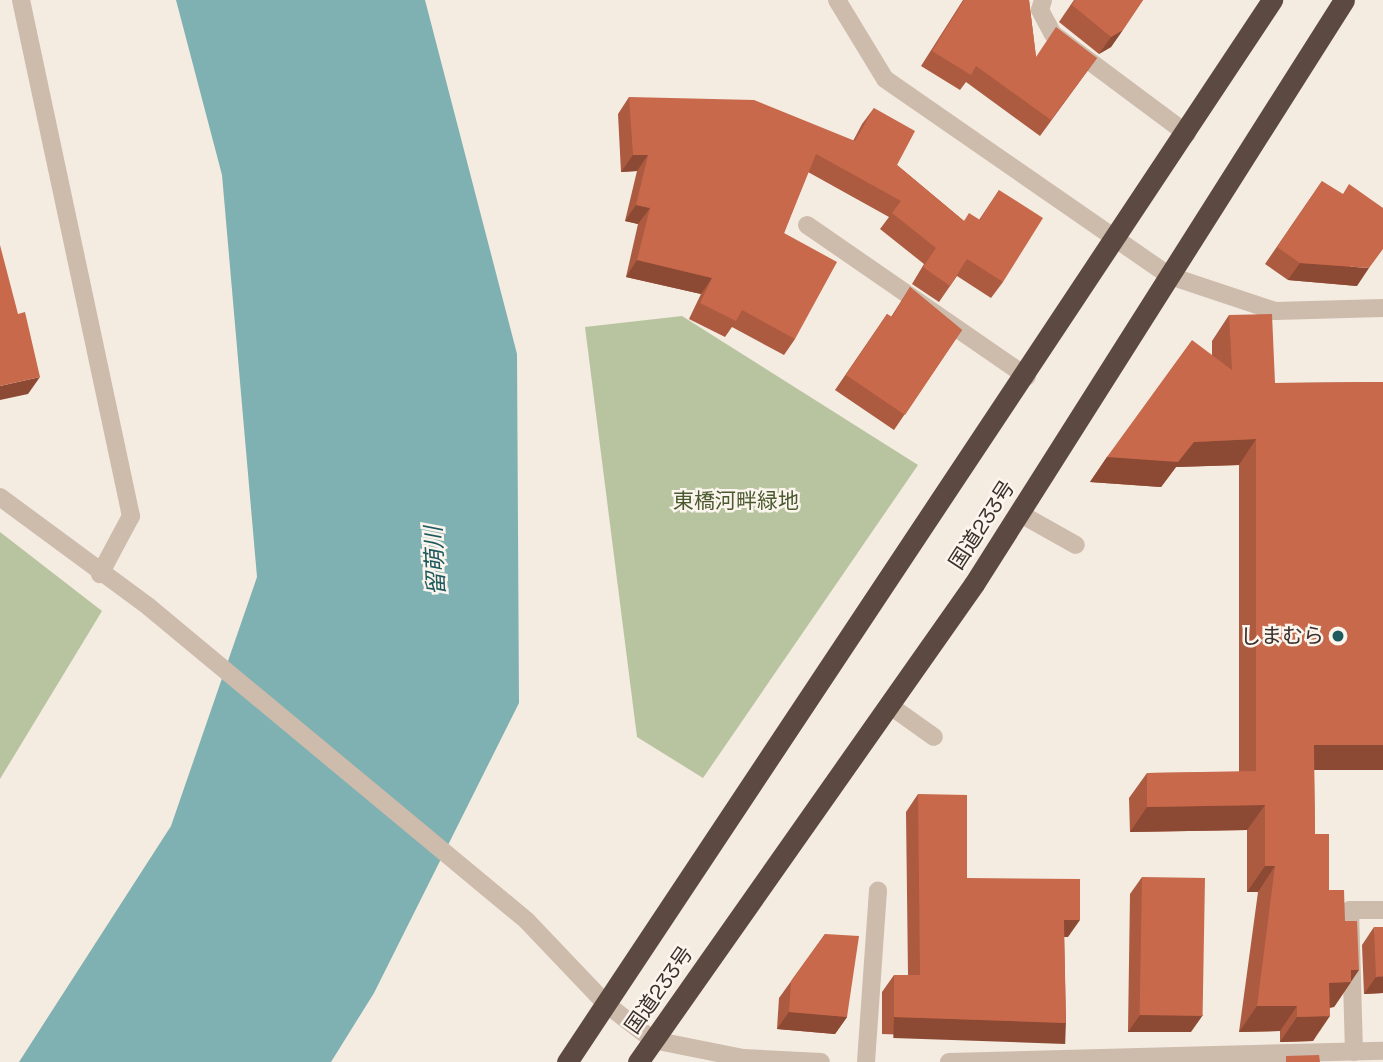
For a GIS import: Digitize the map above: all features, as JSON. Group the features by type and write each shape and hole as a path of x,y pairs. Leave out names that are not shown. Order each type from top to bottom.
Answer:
{"highway":[{"name":"国道233号","path":"568,1062 1116,244 1272,0"},
{"name":"国道233号","path":"638,1062 889,705 1019,513 1344,0"}],"street":[{"path":"21,0 131,516 100,575"},
{"path":"837,0 885,79 1116,244 1170,276 1275,311 1383,309"},
{"path":"1042,0 1040,10 1053,34 1186,134"},
{"path":"807,225 1027,377"},
{"path":"0,497 100,575 149,607 527,921 606,1004 653,1040 743,1058 821,1062"},
{"path":"1019,513 1076,545"},
{"path":"889,705 934,737"},
{"path":"866,1062 878,890"},
{"path":"1354,1052 1350,910 1383,910"},
{"path":"949,1062 1383,1051"}],"green space":[{"name":"東橋河畔緑地","path":"682,316 918,465 703,778 637,737 585,327"},
{"path":"0,532 102,611 0,779"}],"water":[{"name":"留萌川","path":"176,0 425,0 517,354 519,703 374,993 331,1062 19,1062 171,826 257,577 222,175"}],"building":[{"path":"964,0 1029,0 1036,57 1056,27 1097,58 1051,120 976,66 971,75 932,51"},
{"path":"1075,0 1143,0 1123,30 1111,37 1072,5"},
{"path":"629,97 754,100 855,141 874,108 915,131 897,165 964,221 969,213 980,220 999,190 1043,218 1003,282 967,259 950,286 923,267 936,248 892,213 901,201 816,154 784,233 837,262 795,339 742,310 736,321 700,303 712,278 637,260 650,208 636,205 648,155 633,155"},
{"path":"1322,181 1343,194 1349,184 1383,208 1383,249 1369,268 1300,263 1277,247"},
{"path":"0,245 18,314 25,312 40,377 0,386"},
{"path":"910,287 962,330 905,415 846,375 887,314 892,317"},
{"path":"1272,314 1275,383 1383,382 1383,745 1314,745 1315,834 1329,834 1329,890 1344,890 1345,921 1357,921 1359,970 1351,970 1351,982 1329,983 1330,1016 1297,1017 1297,1006 1257,1006 1275,866 1265,866 1265,805 1147,807 1147,773 1256,771 1256,439 1194,442 1178,462 1107,457 1192,340 1232,370 1229,315"},
{"path":"918,794 967,795 967,878 1080,879 1080,920 1064,920 1066,1023 894,1017 894,975 920,975"},
{"path":"1142,877 1205,878 1203,1016 1140,1015"},
{"path":"1374,927 1383,927 1383,976 1376,977"},
{"path":"825,934 859,936 847,1017 789,1012 791,981"},
{"path":"1319,1055 1320,1062 1286,1062 1286,1056"}],"place":[{"name":"しまむら","path":"1338,636"}]}
